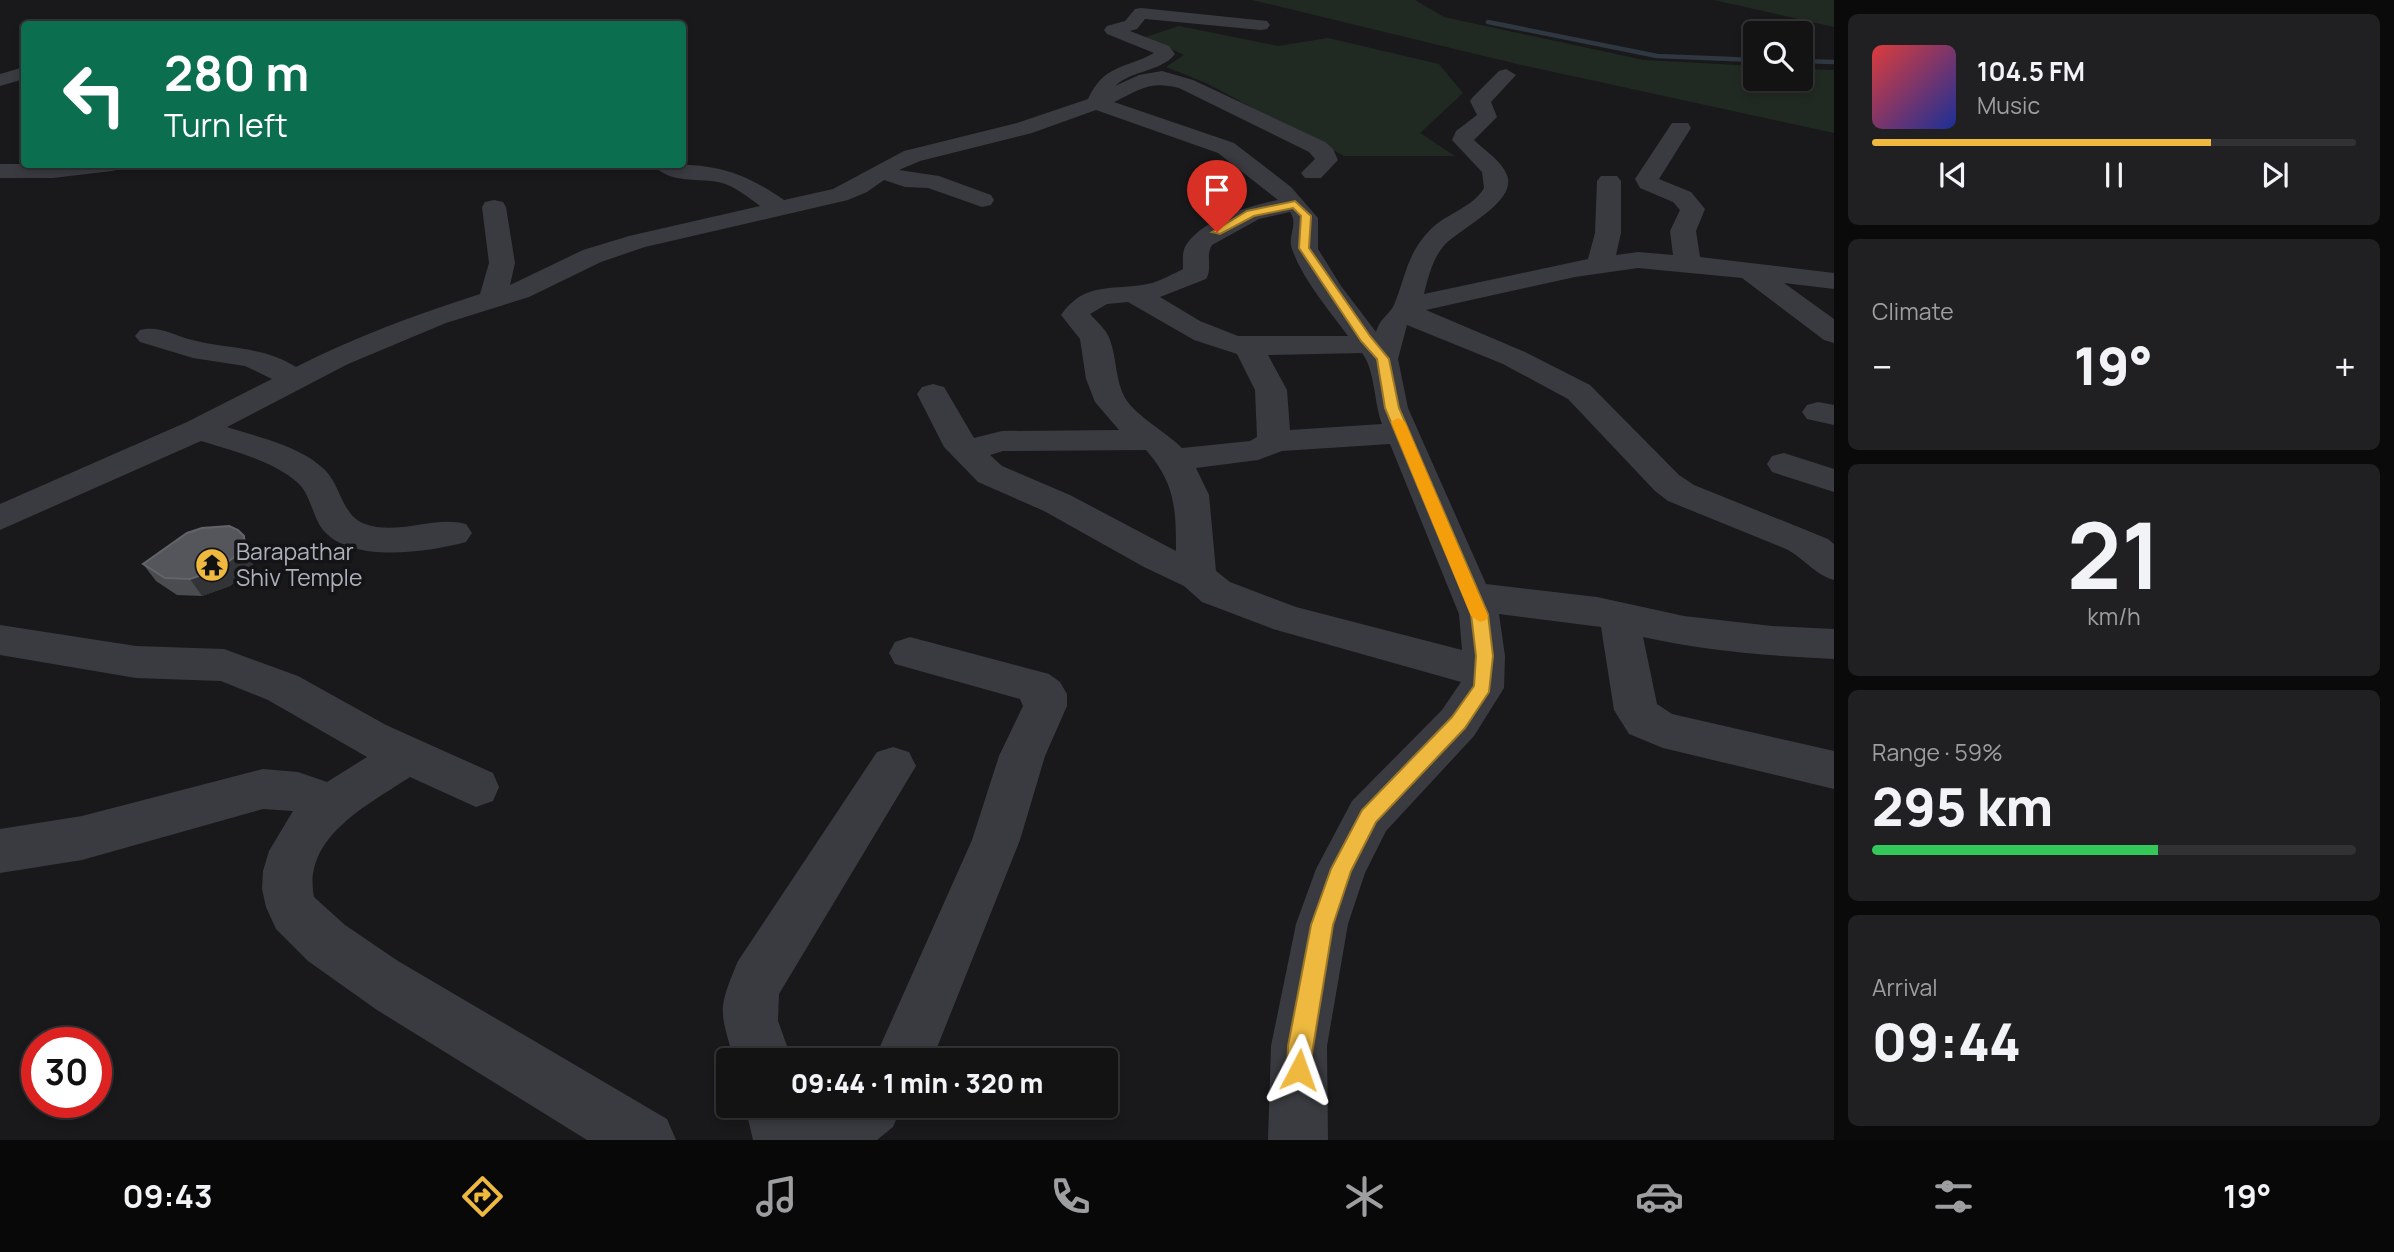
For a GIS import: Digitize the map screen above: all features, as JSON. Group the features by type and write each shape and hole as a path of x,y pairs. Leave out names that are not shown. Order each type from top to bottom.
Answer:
{"street":[{"path":"1096,103 1104,86 1119,71 1166,54 1163,50 1113,30 1131,25 1141,13 1261,25"},
{"path":"0,80 21,74"},
{"path":"1406,312 1419,262 1431,245 1454,223 1489,200 1496,187 1497,179 1493,171 1466,146 1464,136 1486,117 1487,112 1480,100 1506,75"},
{"path":"0,518 199,429 293,379 392,334 519,291 592,256 638,241 840,195 912,156 1024,128 1096,103 1146,79 1173,79 1259,117 1317,147 1327,160 1313,173"},
{"path":"1096,103 1226,148 1241,157 1306,216 1304,248 1377,351 1392,408 1479,614 1484,673 1482,688 1458,723 1369,816 1341,869 1322,925 1299,1046 1298,1140"},
{"path":"1680,128 1647,179 1648,183 1682,197 1693,209 1682,231 1688,264"},
{"path":"0,171 78,168"},
{"path":"670,168 714,173 736,180 782,210"},
{"path":"881,172 905,180 931,181 982,200"},
{"path":"1601,265 1608,233 1609,181"},
{"path":"1198,576 1191,495 1164,450 1128,421 1111,402 1102,379 1095,338 1075,315 1078,309 1091,300 1164,288 1196,273 1196,250 1203,240 1251,214 1295,204"},
{"path":"493,299 502,263 494,207"},
{"path":"1377,351 1394,321 1416,304 1601,265 1638,260 1834,281"},
{"path":"1747,270 1801,307 1834,334"},
{"path":"1135,294 1220,342 1250,347 1377,351"},
{"path":"1406,312 1514,358 1579,392 1667,483 1681,493 1799,540 1815,548 1834,567"},
{"path":"150,336 194,349 253,357 273,364 293,379"},
{"path":"1250,347 1271,390 1274,441"},
{"path":"933,394 951,432 990,474 1057,503 1157,558 1198,576 1216,592 1287,619 1484,673"},
{"path":"199,429 286,461 308,473 319,484 335,521 353,536 398,539 453,533"},
{"path":"966,451 1002,441 1164,450 1258,450 1274,441 1403,433"},
{"path":"1784,464 1834,481"},
{"path":"1473,597 1554,605 1684,631 1772,642 1834,644"},
{"path":"1619,617 1636,710 1645,721 1663,730 1834,770"},
{"path":"0,640 136,662 224,665 283,688 406,756 476,787"},
{"path":"908,1048 996,840 1021,757 1045,706 1045,694 1034,686 910,653"},
{"path":"406,756 330,807 312,823 293,853 287,881 295,915 376,977 527,1071 646,1140"},
{"path":"758,1048 747,1018 748,1002 757,979 893,766"},
{"path":"0,851 82,838 263,789 287,789 308,793 330,807"},
{"path":"778,1118 783,1140"},
{"path":"830,1140 857,1118"}],"shaded area":[{"path":"1252,0 1415,0 1444,17 1644,60 1743,65 1743,91 1813,91 1813,69 1834,70 1834,133 1517,64"},
{"path":"1714,0 1834,0 1834,27"},
{"path":"1179,26 1278,46 1328,38 1439,64 1463,93 1420,133 1455,156 1344,156 1206,83 1166,67 1184,55 1146,37"}],"building":[{"path":"229,526 244,536 244,544 239,553 219,569 190,579 165,578 143,564 187,533 202,528"}],"waterway":[{"path":"1488,22 1657,56 1743,60"},
{"path":"1813,61 1834,62"}],"slow traffic":[{"path":"1398,422 1480,616"}],"place":[{"name":"Barapathar Shiv Temple","path":"212,565"}],"route":[{"path":"1217,232 1251,214 1295,204 1306,216 1304,248 1336,298 1383,359 1392,408 1479,614 1484,656 1482,688 1458,723 1369,816 1341,869 1322,925 1299,1046 1299,1070"}]}
